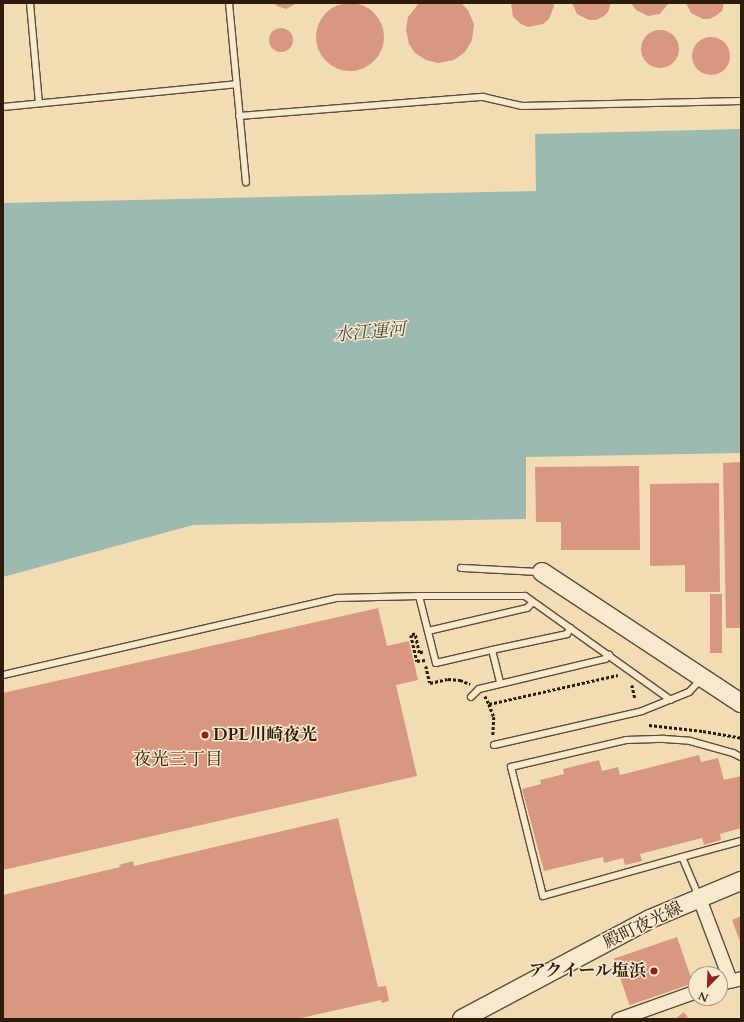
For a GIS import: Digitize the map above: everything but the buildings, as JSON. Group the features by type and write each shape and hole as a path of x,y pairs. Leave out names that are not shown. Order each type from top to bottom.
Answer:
{"street":[{"path":"542,572 741,703"},
{"name":"殿町夜光線","path":"462,1019 650,919 741,881"},
{"path":"699,898 730,980"},
{"path":"618,1019 688,994"}],"lane":[{"path":"30,3 39,103"},
{"path":"229,3 246,182"},
{"path":"3,107 236,84"},
{"path":"239,116 483,97 522,106 741,101"},
{"path":"461,568 542,572"},
{"path":"419,596 436,663 567,634 570,628"},
{"path":"3,675 337,598 525,596 671,700"},
{"path":"428,631 527,608 533,602"},
{"path":"492,650 500,683"},
{"path":"471,697 479,689 605,659 609,655"},
{"path":"494,745 642,711 689,692 702,677"},
{"path":"741,757 733,753 690,741 664,739 626,740 511,767 543,896 741,841"},
{"path":"682,857 699,898"}],"path":[{"path":"423,652 419,653 415,634 411,634 417,661 425,660"},
{"path":"489,704 494,717 493,737"}],"water":[{"name":"水江運河","path":"741,129 741,453 526,457 526,519 193,525 3,577 3,203 536,191 535,134"}],"place":[{"name":"DPL川崎夜光","path":"205,735"},
{"name":"アクイール塩浜","path":"654,971"}],"district":[{"name":"夜光三丁目","path":"178,760"}]}
